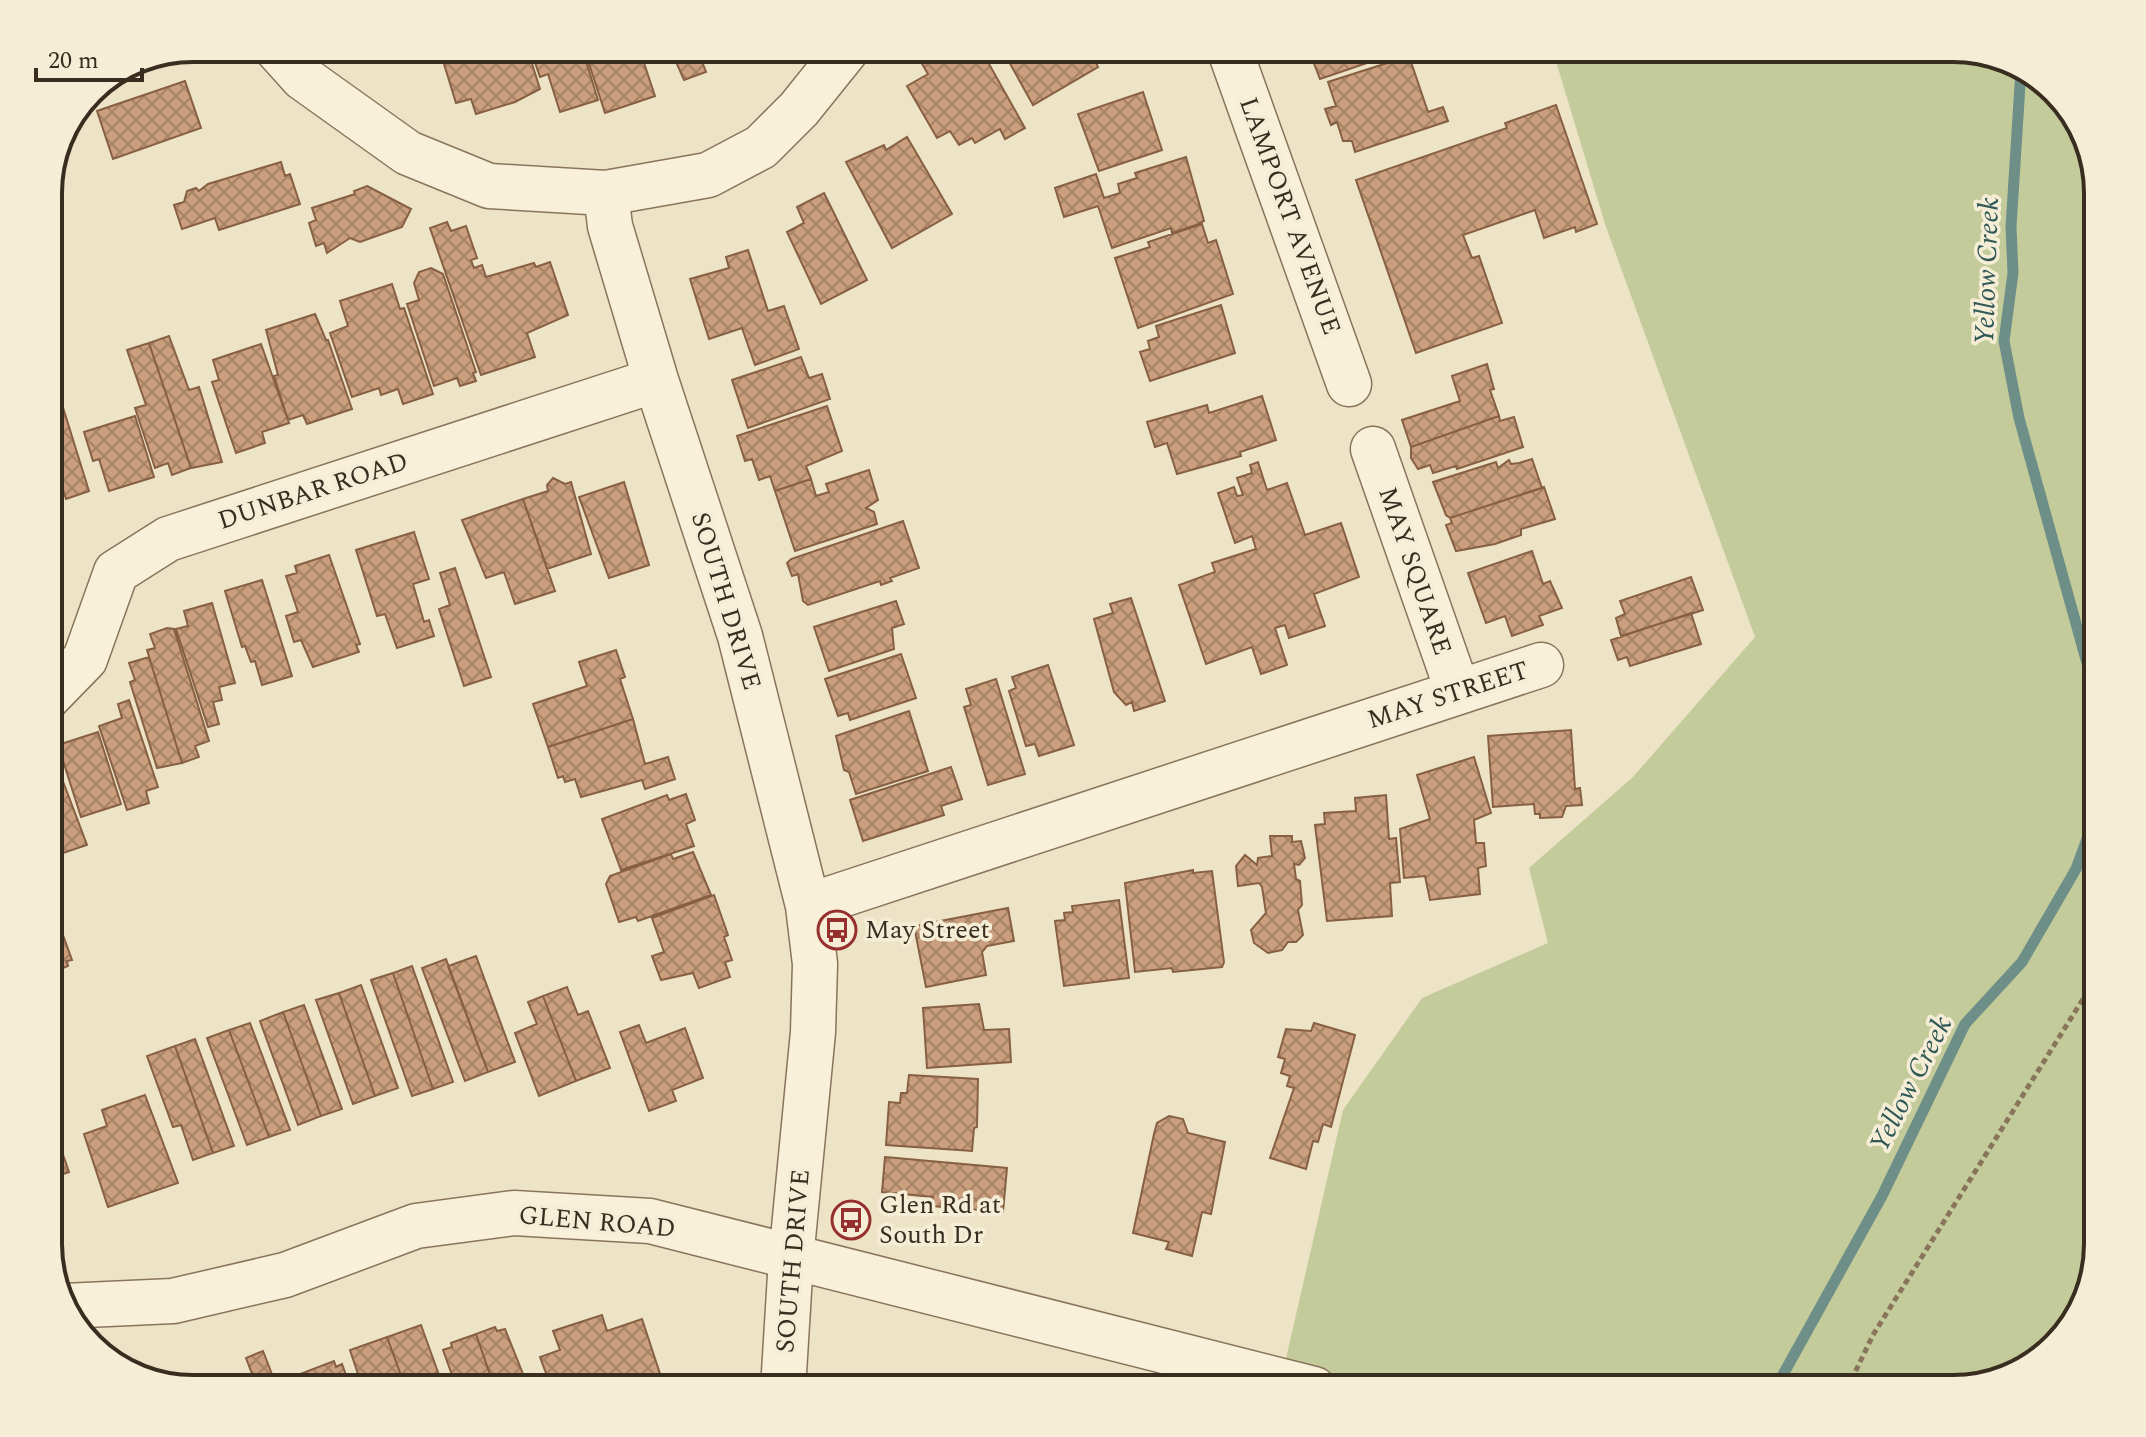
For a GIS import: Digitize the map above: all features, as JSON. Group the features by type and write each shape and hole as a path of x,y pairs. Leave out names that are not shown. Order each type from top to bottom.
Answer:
{"street":[{"path":"289,62 303,78 408,153 489,186 606,193 708,175 761,147 799,109 837,62"},
{"name":"LAMPORT AVENUE","path":"1234,62 1349,384"},
{"name":"SOUTH DRIVE","path":"606,193 610,226 656,380 740,636 808,906 815,964 813,1032 791,1259 784,1375"},
{"name":"DUNBAR ROAD","path":"62,683 85,659 116,572 168,539 656,380"},
{"name":"MAY SQUARE","path":"1373,449 1458,692"},
{"name":"MAY STREET","path":"808,906 1541,665"},
{"name":"GLEN ROAD","path":"78,1305 173,1301 285,1275 416,1226 514,1213 650,1221 1258,1375"}],"path":[{"path":"1854,1375 1873,1335 2084,997"}],"green space":[{"path":"1556,62 1970,63 1995,69 2026,84 2062,120 2077,151 2084,193 2083,1261 2070,1302 2046,1337 2018,1357 1987,1371 1953,1375 1282,1375 1343,1110 1422,998 1548,943 1529,868 1633,777 1755,637 1605,224"}],"building":[{"path":"531,62 540,89 515,102 476,114 471,99 456,103 444,64"},
{"path":"535,62 586,62 598,100 560,112 548,74 540,77"},
{"path":"589,62 644,62 655,96 605,113"},
{"path":"676,62 702,62 706,72 684,80"},
{"path":"921,62 988,62 1025,128 1005,139 1000,129 975,143 972,138 959,145 950,131 937,138 907,86 928,74"},
{"path":"1009,62 1096,62 1098,67 1033,105"},
{"path":"1313,62 1370,62 1320,79"},
{"path":"1390,62 1411,62 1428,112 1443,107 1448,121 1355,152 1352,141 1343,141 1337,122 1331,125 1325,109 1336,106 1328,82"},
{"path":"185,81 201,128 113,159 97,111"},
{"path":"1143,92 1162,150 1099,171 1078,114"},
{"path":"1556,105 1597,224 1576,232 1575,227 1544,238 1535,210 1463,235 1472,258 1479,256 1502,323 1416,353 1356,180 1507,128 1505,123"},
{"path":"907,137 952,214 892,248 846,162 884,145 886,150"},
{"path":"1186,157 1204,221 1196,225 1172,233 1171,228 1112,248 1098,206 1064,217 1055,188 1096,174 1104,198 1120,193 1118,184 1137,178 1135,173"},
{"path":"281,162 285,176 290,174 300,204 219,230 215,218 182,229 174,205 184,202 187,191 196,188 199,191 208,184"},
{"path":"367,186 411,209 402,227 360,242 350,238 327,253 324,243 316,246 309,223 316,220 312,208 355,194 354,191"},
{"path":"824,193 867,280 821,304 787,232 804,223 797,207"},
{"path":"447,222 451,231 466,226 477,258 471,260 474,268 482,265 486,277 534,263 536,267 550,262 568,315 527,333 535,357 481,375 430,228"},
{"path":"1202,224 1208,243 1216,240 1233,294 1138,328 1115,258 1150,247 1148,242"},
{"path":"748,250 768,311 784,306 799,349 755,365 742,328 709,339 690,279 729,268 726,257"},
{"path":"431,268 443,274 476,372 473,373 476,381 460,386 457,378 434,386 407,304 419,300 414,283 419,272"},
{"path":"392,284 400,309 404,308 433,394 403,404 398,389 381,395 379,388 352,397 330,333 348,326 340,301"},
{"path":"1221,305 1235,353 1150,381 1140,352 1150,349 1148,341 1159,337 1156,326"},
{"path":"315,314 328,340 352,409 307,424 303,415 288,420 274,376 278,375 266,330"},
{"path":"169,336 189,390 199,387 222,462 191,468 149,343"},
{"path":"149,343 191,468 172,475 168,463 155,468 135,408 146,405 127,350"},
{"path":"261,344 289,423 262,432 265,443 236,453 212,382 219,380 213,360"},
{"path":"801,357 809,378 822,374 830,399 748,428 732,380"},
{"path":"1487,364 1494,389 1490,390 1499,416 1411,447 1402,420 1460,401 1452,376"},
{"path":"1262,396 1276,440 1240,452 1241,456 1177,474 1167,443 1155,447 1147,422 1207,405 1209,413"},
{"path":"62,404 89,491 66,499 62,486"},
{"path":"827,406 842,451 806,466 811,479 775,491 770,476 759,480 752,459 745,461 737,436"},
{"path":"135,416 154,477 109,491 99,459 93,461 84,432"},
{"path":"1499,416 1500,421 1514,417 1523,447 1457,469 1456,466 1433,473 1430,465 1418,469 1411,458 1411,447"},
{"path":"1532,459 1542,488 1450,518 1446,515 1433,482 1496,462 1498,468 1509,460 1511,464"},
{"path":"1258,462 1267,490 1287,483 1305,535 1341,523 1359,577 1314,594 1325,626 1289,638 1285,625 1275,628 1287,665 1261,674 1252,647 1206,664 1179,585 1215,572 1212,563 1256,549 1252,536 1235,543 1218,493 1234,487 1237,496 1243,495 1237,478 1252,473 1250,465"},
{"path":"869,470 878,500 866,508 874,512 877,524 795,551 775,491 811,479 816,496 829,492 826,484"},
{"path":"553,478 565,484 571,482 591,554 547,569 523,499 548,491 547,485"},
{"path":"624,482 649,565 609,578 579,497"},
{"path":"1544,487 1555,519 1521,529 1521,535 1495,544 1456,551 1446,525 1452,523 1450,518"},
{"path":"523,499 555,591 515,604 504,572 486,578 462,520"},
{"path":"903,521 919,568 890,578 892,581 881,585 880,581 808,605 803,601 798,574 792,576 787,563 791,559"},
{"path":"414,532 429,579 413,584 424,622 429,620 434,636 397,648 385,614 377,616 356,550"},
{"path":"1532,551 1543,584 1550,581 1562,608 1539,616 1543,625 1512,636 1505,616 1486,623 1468,573"},
{"path":"329,555 360,644 356,645 359,652 313,667 301,640 294,642 286,616 298,612 286,576 297,573 295,566"},
{"path":"455,568 491,677 464,686 439,609 450,605 440,573"},
{"path":"1691,577 1703,610 1621,636 1616,618 1625,614 1620,601"},
{"path":"262,580 292,676 262,685 255,661 251,662 245,646 242,647 225,591"},
{"path":"1131,598 1165,701 1134,711 1132,702 1126,705 1114,692 1094,619 1113,613 1110,604"},
{"path":"896,601 904,624 892,628 894,649 829,671 814,627"},
{"path":"212,603 235,683 219,687 222,700 213,702 219,724 208,727 176,629 188,626 184,611"},
{"path":"1691,613 1701,644 1630,666 1627,657 1618,660 1611,640"},
{"path":"167,628 174,629 209,741 195,746 199,757 182,763 147,650 155,648 150,634"},
{"path":"616,650 625,677 620,679 633,719 548,747 533,704 587,686 579,662"},
{"path":"901,654 916,698 850,720 848,713 838,716 825,679"},
{"path":"149,657 182,763 157,768 130,682 135,680 129,663"},
{"path":"1048,665 1074,745 1039,756 1035,744 1026,746 1009,691 1016,688 1012,677"},
{"path":"996,679 1025,774 988,785 964,707 971,705 966,689"},
{"path":"129,700 158,787 146,791 149,803 127,810 99,726 122,718 118,704"},
{"path":"909,711 928,771 856,794 849,772 844,770 836,736"},
{"path":"633,719 645,764 668,757 675,779 645,789 642,780 581,797 575,779 565,782 563,776 558,778 548,747"},
{"path":"1571,730 1575,789 1580,788 1582,805 1566,806 1562,817 1540,818 1540,814 1535,814 1534,804 1493,807 1488,736"},
{"path":"98,732 121,804 81,817 62,758 62,744"},
{"path":"1474,757 1491,813 1474,820 1476,843 1484,843 1486,866 1478,868 1480,894 1430,900 1425,876 1404,878 1400,829 1430,819 1417,775"},
{"path":"951,767 962,799 941,806 944,815 863,841 850,800"},
{"path":"62,779 87,845 62,853"},
{"path":"686,794 695,820 686,824 694,846 621,870 602,819 667,795 669,800"},
{"path":"1386,795 1389,839 1396,838 1400,882 1390,883 1392,916 1327,921 1315,825 1325,824 1324,813 1356,811 1355,798"},
{"path":"1270,836 1292,836 1292,842 1301,841 1305,858 1299,865 1294,864 1296,879 1300,881 1302,905 1298,910 1303,935 1296,942 1288,942 1282,950 1268,953 1254,943 1251,930 1266,913 1262,887 1259,883 1238,886 1236,866 1245,855 1257,865 1258,858 1272,856"},
{"path":"693,852 711,895 638,921 636,917 619,922 606,884 610,876 671,854 673,859"},
{"path":"1193,870 1193,873 1212,871 1224,962 1222,967 1135,972 1125,883"},
{"path":"714,895 728,935 724,937 732,960 725,962 730,977 699,988 693,973 661,980 652,956 664,952 652,918"},
{"path":"1119,900 1129,978 1064,986 1055,921 1065,920 1064,913 1073,912 1072,906"},
{"path":"1008,908 1014,941 987,946 982,952 986,975 926,987 914,926"},
{"path":"62,932 72,960 67,961 68,966 62,969"},
{"path":"476,956 515,1062 488,1072 448,966"},
{"path":"446,959 488,1072 465,1081 422,968"},
{"path":"412,966 453,1082 433,1089 393,973"},
{"path":"393,973 433,1089 412,1096 371,980"},
{"path":"361,985 398,1088 375,1096 339,993"},
{"path":"567,987 578,1015 588,1011 610,1068 576,1081 543,996"},
{"path":"339,993 375,1096 353,1104 316,1000"},
{"path":"543,996 576,1081 539,1096 515,1033 537,1024 528,1002"},
{"path":"979,1004 984,1030 1009,1029 1011,1062 927,1068 923,1008"},
{"path":"304,1005 342,1109 321,1116 283,1012"},
{"path":"283,1012 321,1116 298,1125 260,1021"},
{"path":"250,1023 290,1130 269,1137 229,1030"},
{"path":"1314,1023 1355,1035 1331,1127 1323,1124 1318,1142 1313,1141 1306,1169 1270,1158 1294,1088 1287,1086 1290,1076 1281,1073 1285,1059 1278,1057 1286,1029 1311,1031"},
{"path":"639,1025 646,1043 685,1028 703,1078 672,1090 676,1101 649,1111 620,1032"},
{"path":"229,1030 269,1137 247,1145 207,1038"},
{"path":"195,1039 234,1146 213,1153 175,1046"},
{"path":"175,1046 213,1153 193,1160 181,1125 173,1127 147,1056"},
{"path":"909,1075 978,1079 977,1127 974,1128 972,1151 886,1145 889,1102 900,1103 901,1093 907,1093"},
{"path":"145,1095 178,1183 108,1207 84,1134 107,1126 102,1110"},
{"path":"1169,1116 1183,1119 1188,1133 1225,1142 1211,1214 1202,1212 1192,1256 1166,1249 1169,1242 1133,1233 1157,1123"},
{"path":"62,1152 69,1172 62,1174"},
{"path":"885,1157 1007,1168 1003,1212 932,1206 933,1197 882,1192"},
{"path":"602,1315 607,1331 642,1319 660,1375 547,1375 540,1357 560,1350 553,1331"},
{"path":"421,1325 439,1375 401,1375 387,1337"},
{"path":"495,1327 497,1331 505,1329 523,1375 490,1375 476,1334"},
{"path":"476,1334 490,1375 452,1375 443,1350 452,1347 451,1343"},
{"path":"387,1337 401,1375 358,1375 350,1350"},
{"path":"263,1351 272,1375 253,1375 246,1358"},
{"path":"334,1361 336,1367 342,1364 346,1375 297,1375"}],"waterway":[{"name":"Yellow Creek","path":"2020,81 2011,227 2013,273 2004,341 2019,418 2084,652"},
{"name":"Yellow Creek","path":"1783,1375 1882,1196 1965,1024 2022,962 2076,869 2084,847"}],"place":[{"name":"May Street","path":"837,930"},
{"name":"Glen Rd at South Dr","path":"851,1220"}]}
